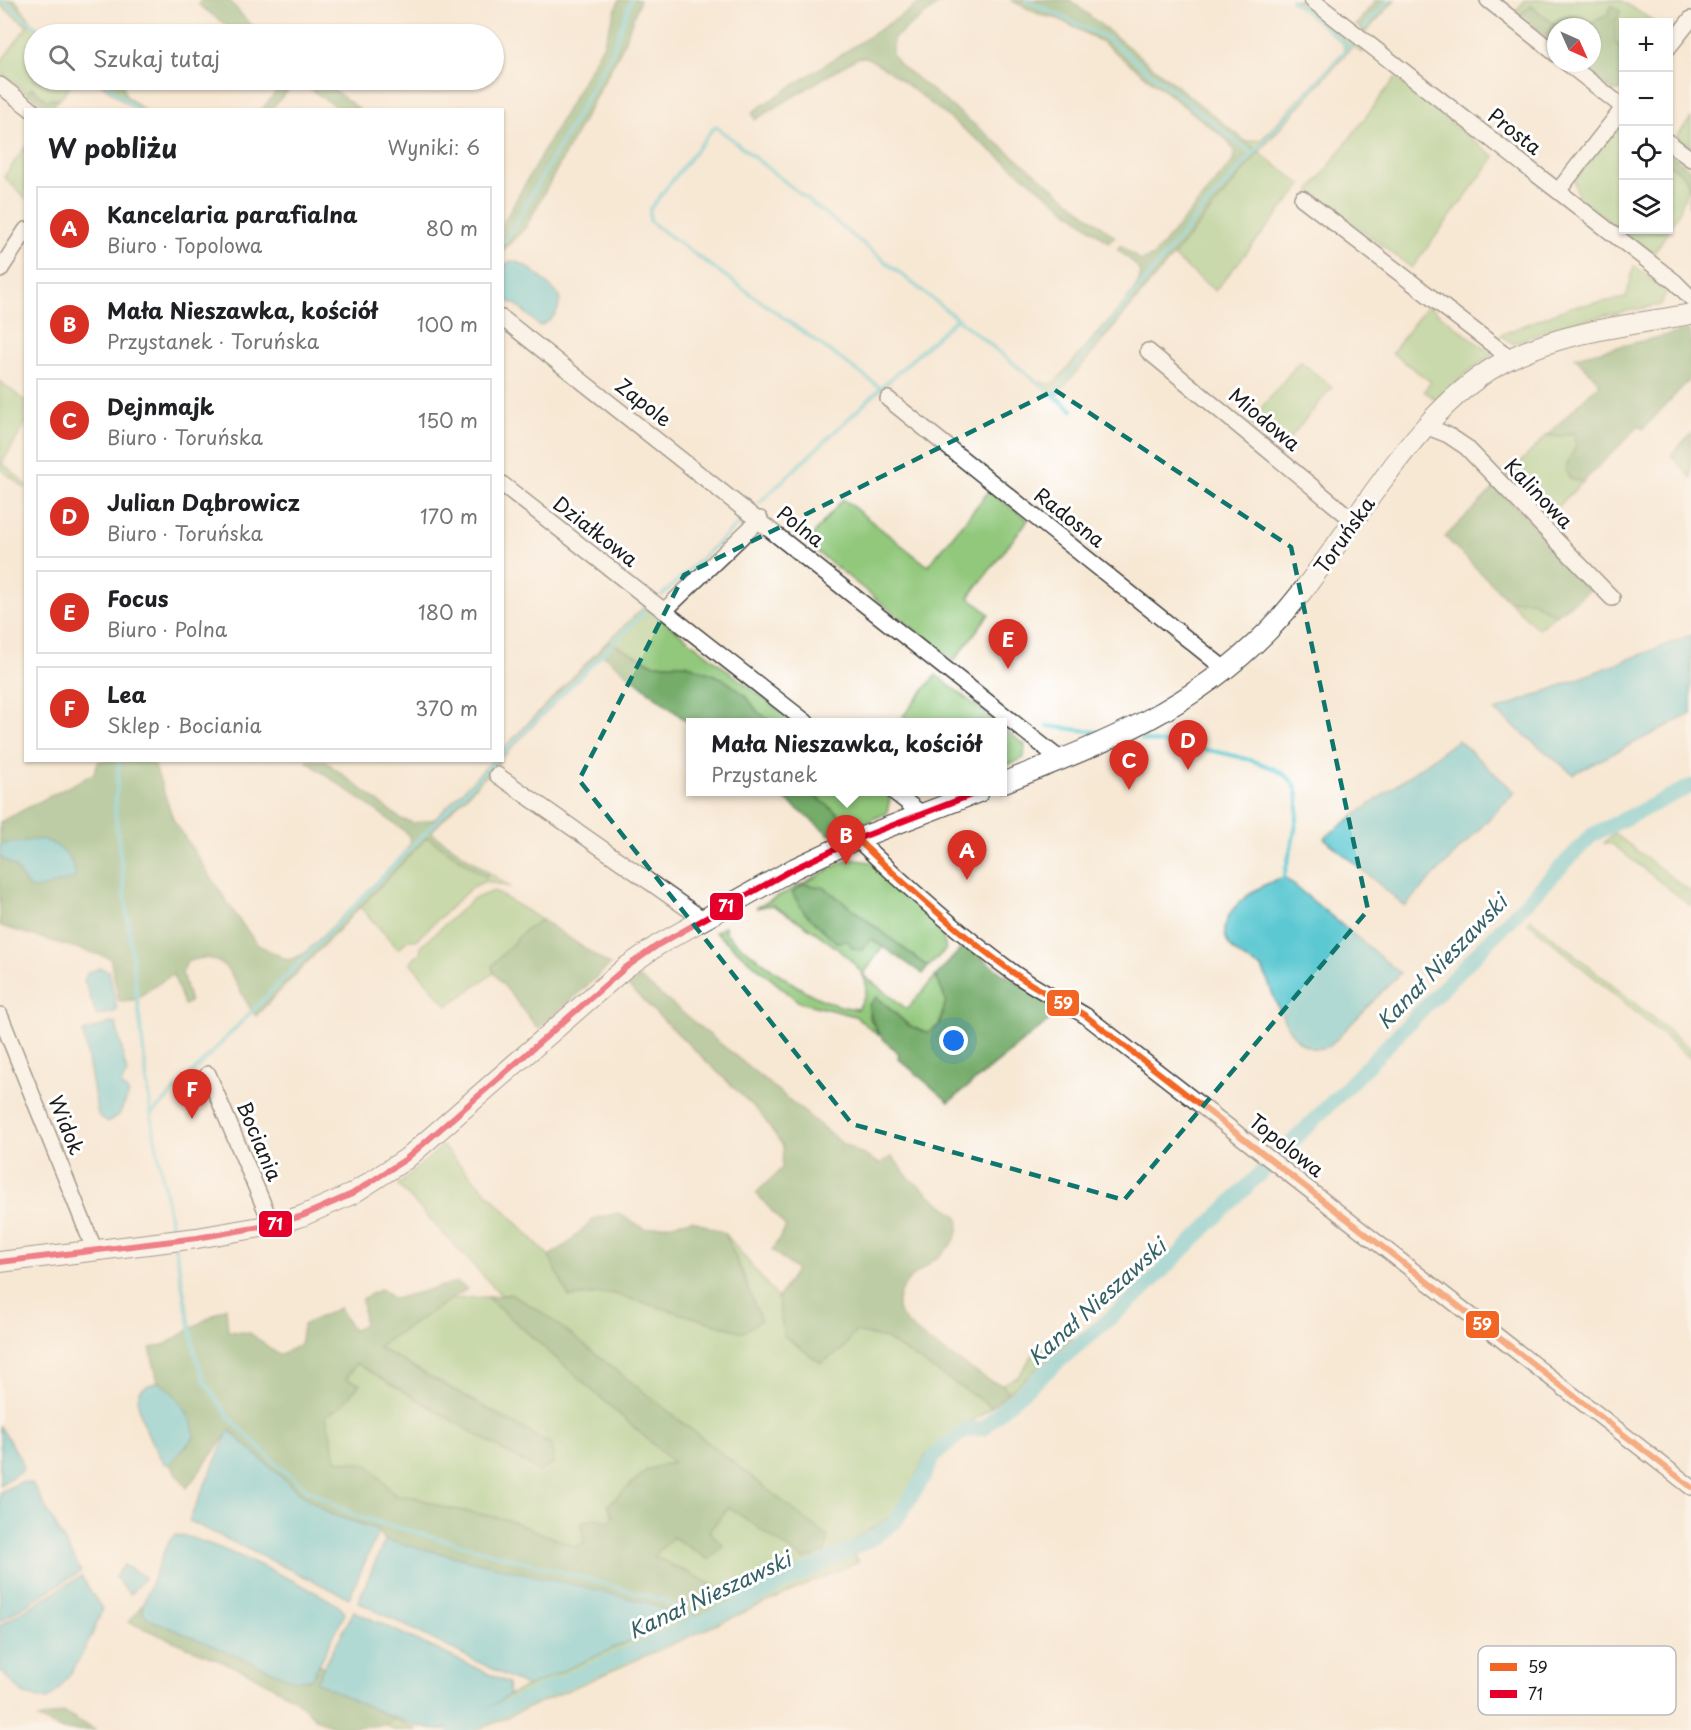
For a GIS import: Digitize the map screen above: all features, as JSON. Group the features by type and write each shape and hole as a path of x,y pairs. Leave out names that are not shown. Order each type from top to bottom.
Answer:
{"main road":[{"name":"Toruńska","path":"1007,781 1142,725 1184,700 1226,670 1298,598 1354,521 1428,427 1457,395 1510,358 1546,344 1581,335 1691,314"},
{"path":"0,1262 95,1251 272,1225 327,1206 386,1174 625,968 795,868 857,839 969,796"}],"street":[{"name":"Prosta","path":"1312,0 1675,282 1691,298"},
{"path":"1488,0 1547,47"},
{"path":"1673,42 1691,19"},
{"path":"1578,72 1619,105"},
{"path":"0,85 29,108"},
{"path":"1558,191 1619,113"},
{"path":"1673,146 1691,159"},
{"path":"1302,198 1510,358"},
{"path":"0,270 24,233"},
{"name":"Zapole","path":"504,320 760,519"},
{"name":"Miodowa","path":"1148,351 1354,521"},
{"name":"Radosna","path":"888,399 1226,670"},
{"name":"Kalinowa","path":"1428,427 1448,435 1466,447 1612,598"},
{"name":"Działkowa","path":"504,486 664,611"},
{"name":"Polna","path":"664,611 760,519 1061,760"},
{"path":"664,611 800,718"},
{"path":"496,775 704,920"},
{"path":"899,796 922,814"},
{"name":"Topolowa","path":"857,839 902,883 985,951 1013,972 1086,1016 1691,1487"},
{"name":"Widok","path":"0,1015 95,1251"},
{"name":"Bociania","path":"208,1074 272,1225"}],"highlighted area":[{"path":"1055,390 1291,547 1368,910 1124,1200 852,1124 579,780 684,575"}],"green space":[{"path":"0,0 15,0 31,21 24,24 0,5"},
{"path":"200,0 229,0 251,24 225,24 199,5"},
{"path":"619,0 640,0 622,48 526,227 504,249 504,221 603,45"},
{"path":"925,0 944,0 893,39 892,54 899,64 1115,237 1108,242 888,70 866,57 857,58 755,120 752,112"},
{"path":"1010,0 1070,0 1259,152 1104,339 1096,335 1130,296 1140,274 1134,263 1117,249 1121,245 1141,261 1153,256 1233,161 1234,151 1227,140 1102,42 1059,19 1041,15"},
{"path":"1293,0 1305,0 1334,22 1327,26"},
{"path":"1376,0 1395,0 1365,33 1356,25"},
{"path":"1525,0 1620,0 1649,18 1619,18 1619,46 1615,44 1615,24 1620,11 1611,5 1608,15 1601,18 1547,18 1532,6 1520,14 1516,12"},
{"path":"1611,5 1620,11 1615,24 1615,43 1619,46 1619,91 1613,92 1589,72 1601,72 1601,18 1608,15"},
{"path":"1531,6 1547,18 1547,37 1520,14"},
{"path":"1334,22 1366,48 1362,53 1353,46 1259,152 1302,185 1215,291 1173,256 1258,153 1246,142 1262,139 1344,51 1343,38 1327,26"},
{"path":"24,30 24,90 30,90 27,93 0,72 0,63"},
{"path":"1395,78 1495,157 1412,268 1310,191"},
{"path":"34,90 67,90 61,98 46,100"},
{"path":"34,90 46,100 61,98 49,108 27,93"},
{"path":"109,90 124,90 126,96 142,108 133,108"},
{"path":"278,90 288,90 272,108 263,108"},
{"path":"312,90 334,90 358,108 338,108"},
{"path":"1691,118 1691,148 1676,137"},
{"path":"1614,130 1619,132 1619,228 1578,197 1574,180"},
{"path":"24,148 24,197 4,177"},
{"path":"1673,155 1691,170 1691,203 1689,206 1689,185 1681,173 1673,167"},
{"path":"1673,167 1687,178 1681,207 1673,222"},
{"path":"1627,234 1666,234 1653,254"},
{"path":"1634,266 1667,291 1661,305 1567,325 1513,344 1500,335 1570,307 1626,298"},
{"path":"1427,305 1493,355 1472,368 1438,401 1424,391 1431,382 1392,353"},
{"path":"1688,330 1691,334 1691,378 1643,429 1639,426 1583,482 1570,479 1565,469 1576,446 1574,432 1559,437 1547,435 1600,383 1575,357"},
{"path":"1096,335 1104,339 1057,395 1039,382 1051,384 1058,379"},
{"path":"1300,361 1332,387 1281,449 1249,423"},
{"path":"0,381 24,400 24,427 2,463 24,482 24,487 0,469"},
{"path":"1574,432 1576,446 1565,469 1570,479 1583,482 1546,518 1506,477 1547,435 1560,437"},
{"path":"1691,433 1691,478 1671,455"},
{"path":"1496,486 1593,588 1556,615 1530,600 1509,601 1445,537"},
{"path":"989,491 1028,520 969,597 989,614 954,661 806,543 843,499 928,566"},
{"path":"1530,600 1556,615 1538,629 1509,601"},
{"path":"645,606 789,718 766,718 758,712 745,695 686,664 653,664 608,641"},
{"path":"608,641 653,664 686,664 722,678 745,695 758,712 766,718 686,718 686,721 602,654 504,756 504,748"},
{"path":"936,675 992,718 906,718 903,716"},
{"path":"1007,731 1025,745 1024,758 1007,765"},
{"path":"99,762 153,762 174,821 239,920 258,945 288,960 304,954 398,862 410,844 409,836 402,829 307,762 326,762 401,819 414,823 435,819 491,762 499,762 431,832 490,873 486,877 427,837 256,1016 223,965 214,960 202,958 187,962 182,973 190,1002 184,1005 173,974 134,1000 119,1001 110,958 0,926 0,822 93,774"},
{"path":"781,796 815,796 855,827 830,835"},
{"path":"815,796 887,796 890,798 887,813 855,827"},
{"path":"1614,833 1691,892 1691,906 1612,844 1604,843"},
{"path":"427,837 486,876 490,873 510,887 485,881 471,888 416,940 408,940 398,949 360,907"},
{"path":"849,859 871,862 939,924 946,949 928,967 825,888 871,939 883,946 863,975 907,1009 936,976 946,1001 939,1025 927,1033 908,1025 877,997 869,1005 870,1019 879,1036 855,1016 799,1002 715,932 725,926 725,932 734,941 792,983 824,1000 857,1009 864,997 866,984 862,974 853,963 826,940 772,905 756,908"},
{"path":"804,884 825,888 928,967 923,974 871,939 862,950 852,948 848,941 836,942 805,913 792,893"},
{"path":"494,891 542,920 525,930 492,966 494,973 447,1006 410,962 420,953 421,946 473,899"},
{"path":"1531,919 1691,1049 1691,1059 1528,922"},
{"path":"542,920 610,965 538,1029 494,973 492,966 525,930"},
{"path":"965,944 1001,973 1064,1008 949,1102 898,1058 899,1054 875,1027 869,1005 877,997 908,1025 927,1033 939,1025 946,1001 936,976"},
{"path":"640,978 842,1143 880,1164 892,1156 908,1177 958,1217 958,1231 952,1243 907,1282 900,1294 898,1308 902,1317 923,1337 990,1381 1001,1384 1005,1388 1008,1393 992,1407 886,1339 855,1332 842,1350 821,1363 784,1336 778,1298 796,1270 772,1250 786,1227 756,1193 782,1168 783,1146 760,1113 628,986"},
{"path":"442,1146 549,1256 569,1297 611,1293 743,1332 748,1285 725,1233 778,1298 784,1336 842,1350 855,1332 886,1339 992,1407 927,1453 899,1511 848,1544 858,1562 478,1730 439,1730 509,1695 669,1623 734,1605 713,1585 654,1556 673,1537 709,1531 729,1507 804,1560 512,1294 501,1295 398,1185"},
{"path":"618,1213 645,1229 692,1220 725,1233 761,1320 743,1332 611,1293 569,1297 549,1256 569,1243 593,1219"},
{"path":"457,1282 467,1289 377,1347 552,1445 554,1462 540,1472 356,1363 346,1379 360,1384 341,1406 326,1416 336,1460 368,1464 395,1495 415,1497 443,1507 505,1519 577,1547 584,1543 582,1522 595,1518 608,1521 613,1517 608,1505 647,1470 673,1462 487,1297 512,1294 546,1315 828,1537 825,1552 804,1560 729,1507 709,1531 723,1545 709,1560 673,1537 654,1556 713,1585 735,1605 669,1623 667,1611 385,1540 374,1529 329,1513 302,1495 230,1430 187,1488 169,1464 194,1438 164,1385 158,1382 150,1348 166,1344 226,1307 228,1331 250,1333 279,1355 300,1345 303,1325 339,1308 353,1331 364,1324 362,1299 381,1289 394,1299"},
{"path":"487,1297 674,1462 647,1470 608,1505 614,1517 608,1521 595,1518 584,1543 576,1547 505,1519 443,1507 415,1497 395,1495 368,1464 336,1461 326,1416 341,1406 360,1384 346,1379 356,1363 540,1472 552,1445 376,1346 451,1299"},
{"path":"1073,1338 1008,1393 1002,1384 1018,1377 1037,1349"},
{"path":"143,1604 143,1613 308,1680 319,1664 324,1667 317,1682 394,1719 385,1725 338,1728 318,1720 293,1698 251,1674 128,1622"},
{"path":"64,1712 95,1730 63,1730 38,1719"},
{"path":"394,1719 417,1730 394,1730 385,1725"}],"water":[{"path":"511,261 524,265 560,296 559,306 552,318 539,326 517,305 504,298 504,265"},
{"path":"1691,635 1691,714 1573,774 1495,711"},
{"path":"1458,740 1515,792 1405,906 1324,838"},
{"path":"41,839 54,844 68,857 76,876 73,879 36,889 29,888 15,867 0,857 0,845"},
{"path":"1284,877 1400,973 1330,1046 1316,1049 1304,1045 1294,1036 1285,1023 1262,968 1241,956 1229,944 1225,931 1228,918 1236,906 1249,894"},
{"path":"100,968 109,971 117,1009 115,1012 97,1016 84,980 88,972"},
{"path":"116,1023 127,1073 121,1085 129,1094 119,1115 108,1122 98,1115 83,1032"},
{"path":"158,1382 171,1391 183,1406 191,1422 194,1437 169,1464 165,1464 155,1449 139,1406 138,1397 141,1390"},
{"path":"0,1426 20,1458 23,1469 0,1485"},
{"path":"229,1430 296,1490 330,1514 379,1530 349,1598 189,1521"},
{"path":"21,1482 32,1483 81,1571 0,1621 0,1492"},
{"path":"174,1535 207,1543 232,1553 330,1600 341,1608 345,1613 312,1678 296,1681 149,1619 143,1613 143,1604 166,1546"},
{"path":"385,1540 649,1603 667,1611 669,1623 528,1687 358,1602"},
{"path":"124,1565 145,1577 130,1594 115,1577"},
{"path":"81,1576 102,1609 93,1632 72,1671 55,1693 47,1700 25,1695 0,1671 0,1625"},
{"path":"354,1611 508,1683 509,1695 465,1720 439,1730 396,1718 316,1682"}],"waterway":[{"path":"2,0 32,24"},
{"path":"504,241 612,53 631,0"},
{"path":"1026,0 1107,38 1252,154"},
{"path":"1292,0 1348,47"},
{"path":"1365,27 1389,0"},
{"path":"1053,394 1193,221 1351,44"},
{"path":"113,90 135,108"},
{"path":"957,318 881,388 656,226 650,221 650,209 715,126 1072,410"},
{"path":"759,503 881,388"},
{"path":"662,595 746,517"},
{"path":"504,752 646,610"},
{"path":"1047,726 1098,732"},
{"path":"1142,740 1225,754 1269,767 1285,776 1295,786 1298,806 1295,831 1284,877"},
{"path":"119,762 115,811 151,1115 173,1235"},
{"path":"151,1115 494,762"},
{"name":"Kanał Nieszawski","path":"455,1730 733,1608 873,1538 895,1522 934,1456 965,1430 984,1428 1006,1406 1142,1291 1342,1092 1592,835 1691,786"},
{"path":"175,1246 195,1353 205,1382 228,1416 277,1465 308,1490 356,1516 663,1600 684,1611 698,1624"}],"transit line":[{"name":"71","path":"0,1262 197,1238 272,1225 302,1216 352,1194 406,1159 625,968 658,945 795,868 857,839 969,796"},
{"name":"59","path":"857,839 932,908 991,956 1029,983 1086,1016 1691,1487"}],"place":[{"name":"Focus","path":"1008,669"},
{"name":"Julian Dąbrowicz","path":"1188,770"},
{"name":"Dejnmajk","path":"1129,790"},
{"name":"Mała Nieszawka, kościół","path":"846,865"},
{"name":"Kancelaria parafialna","path":"967,880"},
{"name":"Lea","path":"192,1119"}]}
